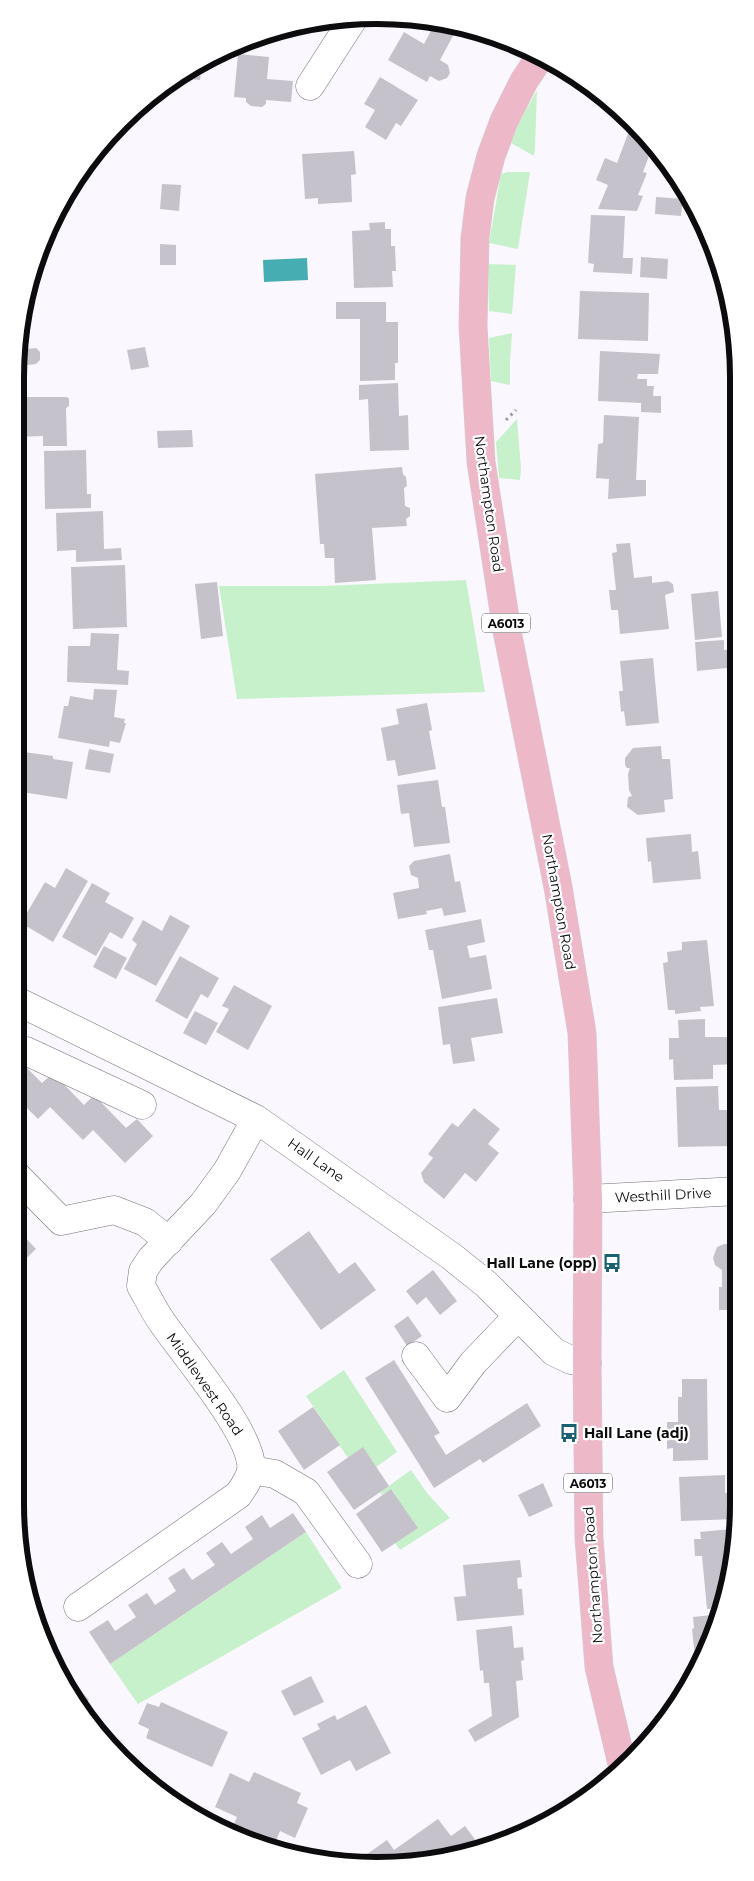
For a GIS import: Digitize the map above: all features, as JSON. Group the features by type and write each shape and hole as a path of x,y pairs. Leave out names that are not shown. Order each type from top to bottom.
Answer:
{"main road":[{"name":"Northampton Road","path":"537,62 524,81 504,121 491,156 480,198 475,238 473,326 481,462 492,537 508,631 558,887 582,1033 588,1198 586,1363 589,1538 600,1667 621,1760"}],"street":[{"path":"310,86 343,26"},
{"name":"Hall Lane","path":"24,1004 256,1119 451,1256 486,1284 554,1352 571,1360 586,1363"},
{"path":"94,1084 111,1046"},
{"path":"26,1051 94,1084 142,1104"},
{"name":"Middlewest Road","path":"251,1470 246,1444 224,1408 161,1322 140,1286 143,1271 151,1259 208,1197 227,1171 256,1119"},
{"path":"24,1183 61,1221 114,1210 145,1222 169,1241"},
{"name":"Westhill Drive","path":"588,1198 730,1191"},
{"path":"416,1356 447,1398 473,1363 517,1316"},
{"path":"78,1607 238,1495 246,1484 251,1470 275,1474 306,1492 358,1564"}],"green space":[{"path":"537,90 534,156 511,143 519,123"},
{"path":"508,172 530,172 518,249 489,243 501,174"},
{"path":"488,264 516,265 512,314 489,311"},
{"path":"512,333 510,385 491,381 489,338"},
{"path":"517,419 521,469 520,480 499,478 496,442"},
{"path":"466,580 485,692 237,699 219,586 322,586"},
{"path":"344,1370 397,1452 376,1467 363,1448 348,1458 306,1396"},
{"path":"411,1470 427,1493 450,1518 400,1550 395,1543 417,1528 392,1490 382,1495 380,1492"},
{"path":"306,1532 342,1588 138,1704 110,1664"}],"water":[{"path":"307,258 308,280 264,282 263,260"}],"building":[{"path":"432,29 454,34 440,60 448,65 450,73 447,78 439,81 430,76 427,82 388,60 404,32 424,44"},
{"path":"238,54 269,57 267,79 293,81 291,102 266,100 266,104 262,107 251,106 246,102 246,98 234,97"},
{"path":"201,70 200,80 187,79"},
{"path":"380,77 418,100 401,126 396,123 386,140 365,127 375,110 364,104"},
{"path":"630,130 654,158 649,156 643,172 647,173 638,195 643,196 637,211 598,209 608,185 596,180 605,158 617,163"},
{"path":"354,151 356,174 351,175 352,202 318,204 318,198 305,199 302,154"},
{"path":"162,184 181,185 179,211 160,209"},
{"path":"656,197 683,200 681,216 655,214"},
{"path":"591,215 625,216 623,258 633,258 632,274 593,272 594,264 588,263"},
{"path":"385,222 385,229 391,229 391,246 395,246 396,271 392,271 393,287 354,288 352,231 370,230 369,223"},
{"path":"160,244 176,245 176,265 160,265"},
{"path":"641,257 668,259 667,279 640,277"},
{"path":"580,291 649,293 648,341 578,339"},
{"path":"336,302 386,302 386,322 398,322 398,363 395,363 395,380 360,381 360,319 336,319"},
{"path":"26,342 26,349 36,348 40,352 40,360 36,364 27,365 27,393 24,393"},
{"path":"145,347 149,367 131,370 127,350"},
{"path":"600,351 660,354 658,374 638,374 637,379 647,379 647,386 654,386 653,396 661,396 661,413 641,412 641,403 598,401"},
{"path":"398,383 399,416 408,415 409,450 370,451 368,399 359,400 359,385"},
{"path":"24,397 67,397 69,399 69,406 66,408 67,446 43,446 43,436 24,437"},
{"path":"604,415 639,417 636,480 646,480 646,496 608,499 609,479 596,478 598,444 603,443"},
{"path":"192,430 193,447 158,448 157,431"},
{"path":"86,450 87,494 91,494 91,508 45,509 44,451"},
{"path":"402,467 407,486 404,488 405,506 410,508 410,516 406,519 407,526 372,528 376,580 335,583 334,558 325,558 324,544 320,544 315,474"},
{"path":"103,511 104,549 121,548 122,560 76,562 76,550 57,551 56,513"},
{"path":"630,543 634,578 652,576 652,583 668,581 673,584 674,592 665,595 669,629 620,634 618,610 611,610 609,590 616,590 612,553 617,552 616,544"},
{"path":"125,565 127,627 73,629 71,567"},
{"path":"217,582 223,636 201,639 195,584"},
{"path":"718,591 722,637 695,640 691,594"},
{"path":"91,633 119,634 117,670 129,671 128,685 67,682 68,646 90,646"},
{"path":"724,640 724,650 730,650 730,668 697,671 695,642"},
{"path":"653,658 659,723 626,726 624,711 621,712 619,691 623,691 620,661"},
{"path":"94,689 117,690 114,717 125,719 124,723 126,723 120,743 110,741 109,747 58,738 64,706 68,706 70,696 93,700"},
{"path":"427,703 432,730 429,731 436,769 398,776 395,760 387,761 381,728 399,724 396,709"},
{"path":"661,746 662,759 670,759 673,799 664,800 665,812 638,815 627,807 628,797 632,796 629,790 628,774 630,768 627,768 625,765 625,758 633,748"},
{"path":"89,749 114,754 110,773 85,769"},
{"path":"24,752 53,756 53,759 73,762 67,799 24,792"},
{"path":"438,780 442,807 445,807 450,843 414,847 409,813 401,814 397,785"},
{"path":"691,834 692,852 698,851 701,879 653,883 651,861 648,862 646,838"},
{"path":"450,854 455,882 460,881 466,912 444,916 442,908 426,911 427,914 398,919 393,893 419,888 418,878 411,875 409,866 414,861"},
{"path":"66,868 88,881 53,942 24,925 24,918 45,882 55,888"},
{"path":"92,883 110,893 105,902 134,918 122,939 110,932 96,956 62,937"},
{"path":"170,915 190,926 156,986 124,969 137,944 132,940 143,920 162,931"},
{"path":"481,919 485,942 467,946 470,958 486,955 492,989 442,999 433,950 429,950 425,930"},
{"path":"707,940 714,1006 700,1007 701,1011 675,1014 675,1010 668,1010 663,963 668,962 667,952 682,950 682,942"},
{"path":"104,946 127,958 116,979 93,967"},
{"path":"180,956 219,978 208,998 201,994 187,1019 155,1001"},
{"path":"234,985 272,1006 248,1050 216,1032 229,1009 222,1006"},
{"path":"497,998 503,1033 471,1038 475,1061 453,1064 450,1044 443,1045 438,1007"},
{"path":"195,1011 218,1023 206,1045 183,1033"},
{"path":"705,1019 705,1037 730,1037 730,1064 713,1065 713,1079 674,1080 673,1059 669,1060 669,1038 679,1038 678,1020"},
{"path":"24,1067 42,1083 53,1073 84,1105 94,1095 126,1128 137,1119 153,1136 125,1163 93,1130 83,1140 50,1107 38,1119 24,1105"},
{"path":"718,1086 719,1110 728,1110 729,1146 678,1147 676,1087"},
{"path":"474,1108 500,1129 488,1144 499,1153 476,1182 465,1173 444,1199 424,1182 421,1173 433,1158 428,1154 452,1123 458,1127"},
{"path":"309,1231 339,1274 355,1262 376,1290 321,1330 270,1259"},
{"path":"24,1236 36,1249 24,1260"},
{"path":"730,1244 730,1310 719,1310 719,1287 722,1287 722,1270 715,1265 713,1258 717,1247"},
{"path":"433,1270 457,1301 440,1315 426,1297 417,1305 406,1291"},
{"path":"408,1316 422,1336 407,1346 394,1326"},
{"path":"394,1360 440,1433 434,1436 446,1455 527,1403 541,1426 483,1463 480,1459 434,1488 365,1378"},
{"path":"682,1379 707,1379 708,1460 673,1461 673,1448 667,1449 667,1422 678,1422 678,1397 682,1397"},
{"path":"313,1407 340,1445 304,1470 278,1431"},
{"path":"363,1447 389,1486 354,1510 327,1472"},
{"path":"725,1475 725,1493 730,1493 729,1519 681,1521 679,1477"},
{"path":"543,1483 553,1506 529,1517 518,1495"},
{"path":"391,1489 418,1528 382,1552 356,1514"},
{"path":"293,1513 306,1532 110,1664 89,1632 108,1620 115,1631 136,1617 128,1605 147,1593 155,1605 176,1591 168,1578 184,1568 192,1580 215,1565 206,1553 222,1542 231,1554 253,1539 245,1527 262,1515 270,1528"},
{"path":"729,1529 723,1573 715,1608 707,1609 702,1556 695,1556 694,1539 701,1539 700,1532"},
{"path":"520,1560 522,1577 517,1578 518,1589 522,1589 524,1615 457,1621 454,1597 466,1596 463,1565"},
{"path":"713,1615 695,1657 692,1629 694,1628 693,1617"},
{"path":"512,1626 514,1648 523,1647 524,1660 521,1661 523,1680 516,1681 519,1717 475,1742 468,1730 492,1716 489,1683 484,1683 483,1670 480,1671 476,1630"},
{"path":"68,1676 89,1700 85,1703"},
{"path":"311,1676 324,1702 294,1716 281,1691"},
{"path":"161,1702 228,1732 212,1767 146,1738 149,1729 138,1724 147,1703 159,1707"},
{"path":"366,1705 391,1753 356,1771 350,1760 321,1775 302,1738 320,1729 317,1724 335,1715 337,1720"},
{"path":"254,1772 301,1793 297,1803 308,1808 295,1838 280,1831 275,1842 263,1839 233,1826 237,1817 215,1807 230,1773 249,1782"},
{"path":"438,1819 451,1836 465,1826 477,1843 423,1854 364,1856 387,1840 394,1850"}],"place":[{"name":"Hall Lane (opp)","path":"612,1263"},
{"name":"Hall Lane (adj)","path":"569,1433"}]}
